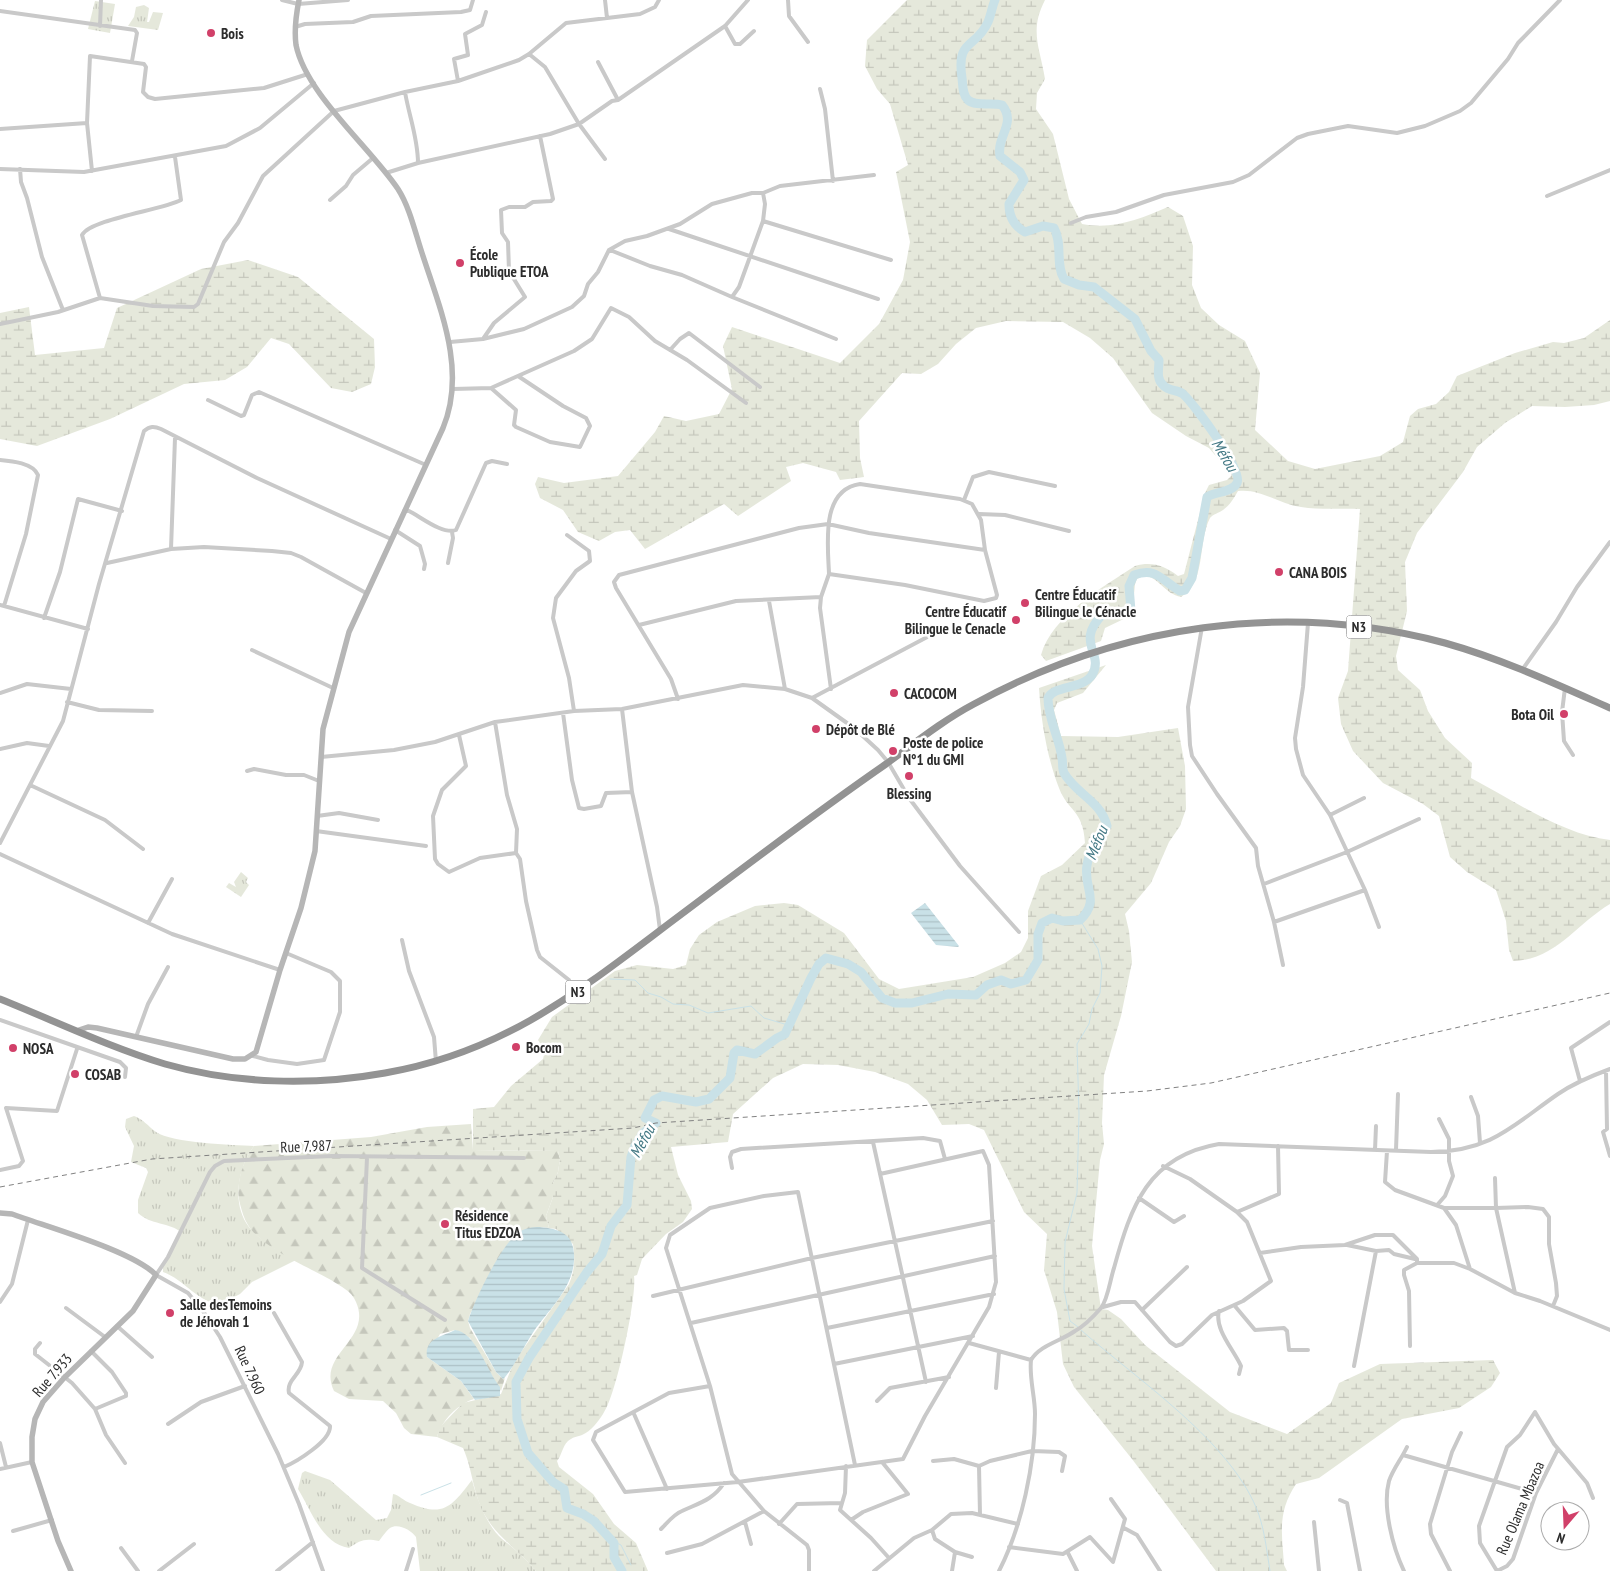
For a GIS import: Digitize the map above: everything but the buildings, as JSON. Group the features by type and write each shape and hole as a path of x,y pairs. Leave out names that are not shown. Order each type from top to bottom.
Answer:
{"highway":[{"name":"N3","path":"0,999 164,1063 215,1074 268,1080 337,1079 383,1074 436,1062 510,1032 576,994 888,762 945,721 975,703 1036,673 1083,655 1154,635 1202,627 1270,622 1369,628 1420,637 1472,652 1521,670 1610,708"}],"street":[{"path":"100,26 101,0"},
{"path":"282,0 299,2 348,0"},
{"path":"295,27 305,24 353,22 371,16 461,12 470,10 473,0"},
{"path":"605,0 607,18"},
{"path":"0,324 63,310 100,298 153,306 194,307 198,304 224,242 238,223 263,176 334,110 458,81 529,54 566,23 640,14 656,7 659,0"},
{"path":"386,174 418,163 540,136 579,124 612,100 618,100 725,26 748,0"},
{"path":"788,0 789,16 808,42"},
{"path":"1071,223 1086,217 1116,212 1164,195 1233,182 1249,175 1297,138 1308,134 1348,126 1396,133 1425,126 1453,114 1471,103 1508,59 1518,43 1560,0"},
{"path":"253,1056 260,1046 280,970 302,904 315,850 323,728 349,632 447,419 453,389 450,342 405,204 386,174 334,110 308,74 299,55 295,27 299,2"},
{"path":"0,11 135,30 137,33 132,61"},
{"path":"458,81 454,59 468,55 465,34 482,25 486,12"},
{"path":"725,26 735,44 740,44 754,32"},
{"path":"529,54 545,67 579,124 604,159"},
{"path":"92,171 87,123 90,56 124,62 132,61 145,65 143,92 148,97 155,99 264,88 308,74"},
{"path":"598,62 618,100"},
{"path":"0,169 62,172 92,171 217,149 238,142 260,128 314,83"},
{"path":"820,89 825,109 833,181"},
{"path":"405,92 418,142 418,163"},
{"path":"0,129 87,123"},
{"path":"482,339 494,323 525,297 509,270 508,242 502,233 501,210 509,207 524,207 533,202 551,201 540,136"},
{"path":"100,298 82,235 91,227 137,211 180,200 175,156"},
{"path":"330,200 346,186 353,175 373,158"},
{"path":"20,169 21,182 30,207 42,257 63,310"},
{"path":"1547,196 1610,170"},
{"path":"450,342 482,339 541,323 572,307 584,296 588,284 598,272 609,250 624,241 669,229 712,204 752,193 763,193 780,186 874,175"},
{"path":"732,297 738,287 763,221 765,204 763,193"},
{"path":"763,221 892,260"},
{"path":"669,229 878,299"},
{"path":"609,250 682,276 836,338"},
{"path":"453,389 491,388 574,351 592,338 611,308 629,317 655,341 746,403"},
{"path":"670,350 680,339 689,333 760,387"},
{"path":"491,388 516,410 514,425 516,427 550,442 580,447 590,426 586,418 563,406 518,376"},
{"path":"208,400 241,416 244,415 252,394 259,392 426,465"},
{"path":"0,843 63,721 99,584 122,512 144,431 154,426 273,486 391,539"},
{"path":"171,549 176,438"},
{"path":"0,460 15,461 33,468 38,475 23,543 2,605 88,629"},
{"path":"452,532 456,530 466,511 486,463 492,461 507,464"},
{"path":"964,500 972,477 989,472 1054,486"},
{"path":"829,574 989,601 994,600 997,595 985,550 979,514 972,504 964,500 860,484 853,485 842,493 833,506 828,524 829,574 821,597 820,608 831,688"},
{"path":"44,618 62,564 78,499 122,512"},
{"path":"404,511 409,511 452,532"},
{"path":"979,514 1006,515 1069,531"},
{"path":"678,699 671,679 616,588 614,582 619,574 799,528 828,524 863,532 985,550"},
{"path":"395,530 420,546 425,564 424,569"},
{"path":"448,563 453,538 452,532"},
{"path":"568,535 589,551 590,561 576,571 556,598 553,618 569,678 574,711"},
{"path":"1521,670 1610,542"},
{"path":"107,563 171,549 204,547 291,553 366,593"},
{"path":"639,625 736,601 769,601 821,597"},
{"path":"769,601 785,689"},
{"path":"1308,623 1303,687 1295,742 1303,775 1330,815 1364,890 1378,927"},
{"path":"1202,627 1188,707 1192,756 1256,848 1258,866 1274,922 1283,965"},
{"path":"812,698 931,635"},
{"path":"252,650 333,688"},
{"path":"0,692 27,684 71,689"},
{"path":"320,757 394,750 435,742 495,722 574,711 622,710 743,685 785,689 812,698 864,736 888,762 905,791 950,852 1019,932"},
{"path":"1565,688 1562,712 1564,741 1573,756"},
{"path":"67,702 99,710 152,711"},
{"path":"622,710 632,792 657,907 660,930"},
{"path":"563,713 572,780 579,808 600,806 606,793 632,792"},
{"path":"495,722 507,795 517,829 516,853 520,859 526,901 537,950 540,957 569,980 576,994"},
{"path":"459,735 466,766 442,790 433,816 435,859 438,864 450,872 480,858 516,853"},
{"path":"0,750 27,743 49,746"},
{"path":"247,772 254,769 286,775 304,775 319,781"},
{"path":"30,785 105,820 143,849"},
{"path":"1330,815 1364,798"},
{"path":"317,816 339,813 378,820"},
{"path":"1264,884 1347,852 1419,819"},
{"path":"316,831 426,846"},
{"path":"0,854 172,934 280,970"},
{"path":"148,923 172,879"},
{"path":"1274,922 1364,890"},
{"path":"402,940 409,971 434,1037 436,1062"},
{"path":"78,1030 88,1027 97,1028 233,1059 253,1056 298,1064 318,1062 327,1056 340,1012 340,981 331,972 286,953"},
{"path":"136,1037 148,1004 168,967"},
{"path":"0,1020 77,1049 120,1062 126,1068 125,1077"},
{"path":"1580,1081 1571,1048 1610,1022"},
{"path":"0,1170 19,1166 23,1161 6,1108 57,1111 77,1049"},
{"path":"1103,1306 1118,1253 1139,1198 1163,1166 1171,1160 1200,1147 1219,1144 1387,1151 1450,1150 1480,1143 1506,1133 1557,1095 1580,1081 1608,1070 1607,1129 1603,1132 1610,1156"},
{"path":"1396,1150 1398,1094"},
{"path":"1471,1097 1478,1116 1480,1143"},
{"path":"1438,1204 1445,1196 1453,1176 1449,1139 1439,1119"},
{"path":"1376,1126 1376,1150"},
{"path":"732,1168 730,1157 732,1152 741,1149 934,1138 942,1144 945,1159"},
{"path":"873,1142 926,1382"},
{"path":"1237,1212 1279,1194 1278,1146"},
{"path":"710,1386 669,1393 634,1414 600,1428 596,1432 593,1440 625,1492 738,1482 846,1466 898,1461 906,1456 925,1416 969,1343 994,1294 996,1282 995,1256 988,1165 983,1151 880,1174"},
{"path":"1387,1151 1384,1174 1385,1182 1406,1194 1438,1204 1444,1208 1456,1225 1470,1269"},
{"name":"Rue 7.987","path":"156,1275 215,1166 224,1161 332,1156 367,1158 524,1158"},
{"path":"367,1158 362,1268 445,1320"},
{"path":"999,1571 1018,1524 1032,1451 1035,1411 1031,1360 1041,1350 1076,1331 1103,1306 1121,1302 1134,1302 1170,1342 1176,1346 1182,1344 1209,1317 1234,1305 1271,1281 1250,1227 1237,1212 1190,1179 1163,1166"},
{"path":"1495,1178 1496,1208 1515,1293"},
{"path":"808,1571 809,1550 806,1545 764,1511 732,1474 710,1386 666,1248 668,1237 710,1208 764,1196 798,1192 855,1465"},
{"path":"1139,1198 1174,1222 1184,1216"},
{"path":"1444,1208 1528,1207 1543,1209 1549,1217 1549,1244 1557,1296 1553,1306"},
{"name":"Rue 7.960","path":"0,1213 12,1214 140,1263 156,1275 181,1288 195,1300 220,1337 284,1467 323,1571"},
{"path":"0,1302 12,1284 28,1220"},
{"path":"653,1296 812,1258 993,1221"},
{"path":"1345,1245 1375,1235 1393,1235 1417,1261"},
{"path":"1260,1253 1301,1247 1345,1245 1376,1251 1389,1250 1394,1254 1417,1261 1454,1263 1470,1269 1515,1293 1553,1306 1610,1330"},
{"path":"1354,1366 1376,1251"},
{"path":"691,1323 995,1256"},
{"path":"1410,1346 1409,1291 1404,1270 1417,1261"},
{"path":"1142,1310 1188,1267"},
{"name":"Rue 7.933","path":"71,1571 63,1554 32,1462 32,1437 35,1419 43,1402 142,1298 156,1275"},
{"path":"827,1328 994,1294"},
{"path":"1234,1305 1255,1330 1284,1328 1287,1331 1289,1350 1308,1350"},
{"path":"66,1308 105,1337"},
{"path":"1219,1311 1218,1319 1220,1326 1241,1366 1239,1374"},
{"path":"274,1313 302,1362 300,1370 289,1383 289,1393 330,1426 328,1434 304,1456 284,1467"},
{"path":"117,1326 152,1357"},
{"path":"834,1364 972,1336"},
{"path":"40,1343 34,1349 35,1354 74,1385 96,1410 106,1435 125,1463"},
{"path":"969,1343 1031,1360"},
{"path":"92,1350 112,1372 126,1393 126,1396 96,1410"},
{"path":"996,1388 999,1352"},
{"path":"877,1401 890,1388 949,1377"},
{"path":"168,1424 201,1402 244,1386"},
{"path":"1497,1571 1480,1543 1479,1526 1507,1447 1520,1435 1534,1412 1558,1449 1582,1477 1593,1498"},
{"path":"634,1414 667,1489"},
{"path":"1450,1571 1430,1528 1436,1500 1461,1433"},
{"path":"0,1443 6,1467"},
{"path":"1404,1571 1396,1554 1386,1504 1389,1482 1407,1447"},
{"name":"Rue Olama Mbazoa","path":"1497,1571 1507,1566 1513,1559 1536,1493 1558,1449"},
{"path":"933,1461 954,1460 979,1466 990,1461 1032,1451 1064,1453 1062,1471"},
{"path":"1403,1455 1536,1493"},
{"path":"0,1469 32,1462"},
{"path":"851,1520 863,1512 908,1494 882,1462"},
{"path":"846,1466 845,1493 840,1510 889,1558"},
{"path":"979,1466 980,1514"},
{"path":"661,1529 680,1511 704,1503 719,1491 724,1483"},
{"path":"1009,1547 1058,1554 1068,1552 1090,1537 1112,1562 1124,1528 1123,1515 1111,1499"},
{"path":"1340,1500 1347,1503 1360,1571"},
{"path":"779,1524 797,1504 842,1503"},
{"path":"667,1553 697,1546 764,1511"},
{"path":"874,1571 914,1538 932,1530 951,1514 980,1514 1018,1524"},
{"path":"14,1531 52,1520"},
{"path":"745,1522 751,1544"},
{"path":"1314,1522 1319,1571"},
{"path":"1124,1528 1136,1535 1160,1571"},
{"path":"932,1530 935,1540 955,1552 972,1558"},
{"path":"277,1571 313,1542"},
{"path":"159,1571 194,1544"},
{"path":"121,1548 138,1571"},
{"path":"406,1571 413,1548"},
{"path":"952,1571 955,1552"},
{"path":"1068,1552 1077,1571"},
{"path":"164,1567 168,1571"}],"green space":[{"path":"907,0 1045,0 1040,11 1037,39 1045,79 1037,93 1036,109 1053,134 1069,199 1082,224 1105,226 1126,222 1168,207 1183,216 1193,246 1192,285 1201,308 1219,325 1245,341 1260,373 1255,430 1288,461 1315,469 1380,456 1403,442 1410,416 1418,409 1436,404 1449,392 1457,376 1515,353 1553,342 1564,343 1584,338 1610,320 1610,401 1594,405 1565,407 1532,406 1505,423 1477,447 1463,472 1417,533 1405,562 1407,611 1396,656 1398,670 1420,690 1428,711 1445,738 1472,763 1471,778 1556,824 1592,837 1610,840 1610,904 1554,948 1528,959 1513,961 1509,950 1506,921 1496,890 1467,872 1450,857 1439,816 1423,804 1383,783 1353,751 1341,724 1338,698 1348,671 1360,509 1301,507 1262,494 1238,491 1228,506 1210,518 1206,528 1195,581 1181,597 1174,595 1154,579 1143,576 1137,579 1135,584 1132,615 1105,628 1101,641 1046,661 1041,655 1047,641 1067,615 1094,593 1135,566 1153,564 1163,567 1178,576 1184,574 1205,493 1209,485 1227,480 1232,475 1209,448 1186,436 1152,413 1113,358 1090,338 1063,322 1006,321 976,328 956,344 938,364 921,374 902,373 859,421 860,458 864,477 840,480 836,472 803,463 786,467 791,481 738,516 724,504 645,549 630,530 615,532 599,541 578,532 563,510 540,498 535,484 538,477 564,483 618,476 655,432 664,416 686,421 719,414 732,389 723,346 732,327 840,363 879,324 903,280 910,242 896,172 908,165 890,104 877,89 865,66 867,40"},
{"path":"95,1 115,4 110,33 88,29"},
{"path":"144,5 149,8 147,22 149,22 153,12 163,13 158,30 128,26 134,17 136,7"},
{"path":"248,260 298,277 374,339 375,367 371,384 352,392 331,388 289,344 271,338 247,367 225,380 184,384 110,419 37,446 0,439 0,313 29,307 35,355 104,348 117,308 201,269"},
{"path":"1106,665 1083,693 1057,703 1054,710 1061,736 1118,737 1178,728 1185,766 1186,809 1180,826 1169,842 1151,883 1125,914 1129,931 1132,962 1121,1016 1104,1075 1102,1123 1104,1144 1100,1160 1092,1246 1101,1309 1108,1310 1121,1319 1145,1345 1230,1412 1287,1434 1331,1403 1339,1383 1380,1364 1493,1360 1500,1373 1491,1387 1459,1408 1402,1419 1319,1478 1296,1484 1286,1504 1282,1523 1284,1565 1287,1571 1216,1571 1132,1459 1074,1387 1063,1364 1057,1312 1044,1270 1047,1234 1024,1212 984,1130 969,1124 942,1125 927,1100 908,1084 875,1072 838,1065 803,1064 773,1078 733,1114 728,1142 671,1147 678,1175 691,1201 692,1209 683,1222 666,1234 642,1259 637,1275 634,1276 632,1304 625,1346 608,1404 597,1423 591,1429 568,1441 557,1461 559,1467 593,1494 614,1524 636,1543 648,1571 536,1571 491,1525 486,1517 478,1500 463,1448 437,1437 440,1427 463,1403 501,1394 514,1362 569,1284 574,1264 573,1244 556,1229 549,1228 546,1216 553,1197 553,1183 558,1172 560,1159 558,1151 473,1150 473,1109 494,1107 511,1086 543,1059 545,1051 538,1040 552,1017 615,971 637,965 673,969 686,965 690,949 699,935 717,922 755,906 784,903 798,905 844,933 879,979 899,989 973,977 1005,963 1021,952 1028,938 1028,911 1041,876 1062,865 1085,843 1081,823 1063,796 1051,764 1043,726 1039,688"},
{"path":"241,872 248,878 246,882 249,885 241,897 226,887 229,883 236,887 234,882"},
{"path":"134,1116 156,1132 175,1139 203,1143 254,1146 244,1164 239,1186 238,1197 243,1218 249,1227 264,1241 296,1260 252,1282 240,1294 221,1304 206,1300 171,1275 163,1272 163,1266 182,1233 172,1227 148,1220 138,1213 138,1200 148,1172 146,1168 131,1162 134,1146 125,1127 126,1119"},
{"path":"471,1124 473,1150 558,1151 560,1159 558,1172 553,1183 553,1197 546,1216 549,1228 540,1227 499,1258 470,1314 468,1321 470,1328 496,1372 503,1379 505,1378 501,1391 470,1338 455,1330 440,1334 427,1357 461,1381 474,1399 468,1401 451,1414 437,1437 411,1434 404,1428 396,1413 383,1401 349,1399 334,1391 330,1378 332,1367 357,1327 359,1315 356,1302 352,1295 342,1287 274,1249 254,1233 244,1218 239,1197 239,1182 243,1166 254,1146 371,1137 427,1127"},
{"path":"305,1471 330,1480 376,1520 387,1518 391,1510 393,1494 422,1507 439,1509 453,1503 472,1480 487,1520 497,1534 536,1571 420,1571 416,1537 408,1530 397,1526 390,1528 379,1541 363,1540 349,1548 340,1545 331,1540 318,1525 298,1489 302,1473"}],"water":[{"path":"925,903 958,947 936,945 911,913"},
{"path":"540,1227 559,1231 568,1237 573,1247 574,1265 567,1286 534,1331 510,1371 503,1379 496,1372 468,1321 476,1300 496,1261 511,1239 520,1231"},
{"path":"455,1330 469,1337 475,1345 500,1387 500,1396 475,1400 461,1381 427,1357 427,1351 432,1342"}],"waterway":[{"name":"Méfou","path":"622,1571 614,1557 614,1543 594,1521 583,1514 567,1508 564,1489 553,1482 528,1453 517,1419 516,1382 529,1358 587,1272 602,1254 611,1226 627,1205 631,1157 643,1133 656,1123 645,1118 654,1100 662,1096 696,1102 709,1099 730,1078 734,1053 737,1050 755,1054 785,1034 811,978 819,964 826,958 848,964 861,972 882,998 895,1003 912,1003 948,994 976,995 987,985 1001,980 1011,984 1026,980 1038,960 1038,934 1042,923 1052,918 1063,921 1080,920 1086,913 1090,900 1086,873 1088,860 1095,844 1107,826 1099,810 1075,787 1064,773 1061,750 1048,706 1048,698 1056,691 1082,683 1092,675 1095,660 1090,640 1091,633 1103,614 1129,613 1131,611 1129,586 1134,575 1142,573 1154,574 1180,591 1185,590 1192,578 1207,497 1231,489 1237,483 1237,476 1226,452 1197,411 1183,394 1168,389 1159,380 1159,360 1151,351 1135,319 1094,287 1079,285 1064,279 1061,273 1057,234 1054,228 1043,226 1025,232 1013,220 1009,204 1024,180 1020,172 1000,156 1001,143 1007,124 1006,112 1002,105 980,104 968,100 963,89 961,65 964,50 983,31 995,0"},
{"path":"1078,1327 1070,1321 1064,1289 1065,1242 1077,1193 1079,1114 1077,1044 1089,1024 1092,1009 1100,993 1102,966 1098,949 1080,920"},
{"path":"610,979 635,980 648,993 661,997 673,1004 689,1005 708,1013 751,1006 764,1018 788,1025"},
{"path":"1081,1330 1181,1414 1228,1463 1246,1488 1259,1515 1270,1571"},
{"path":"421,1495 451,1483"},
{"path":"617,1543 621,1545 631,1565"}],"railway":[{"path":"0,1187 152,1159 633,1128 656,1123 1147,1091 1211,1083 1610,993"}],"place":[{"name":"Bois","path":"211,33"},
{"name":"École Publique ETOA","path":"460,263"},
{"name":"CANA BOIS","path":"1279,572"},
{"name":"Centre Éducatif Bilingue le Cénacle","path":"1025,603"},
{"name":"Centre Éducatif Bilingue le Cenacle","path":"1016,620"},
{"name":"CACOCOM","path":"894,693"},
{"name":"Bota Oil","path":"1564,714"},
{"name":"Dépôt de Blé","path":"816,729"},
{"name":"Poste de police N°1 du GMI","path":"893,751"},
{"name":"Blessing","path":"909,776"},
{"name":"Bocom","path":"516,1047"},
{"name":"NOSA","path":"13,1048"},
{"name":"COSAB","path":"75,1074"},
{"name":"Résidence Titus EDZOA","path":"445,1224"},
{"name":"Salle desTemoins de Jéhovah 1","path":"170,1313"}]}
